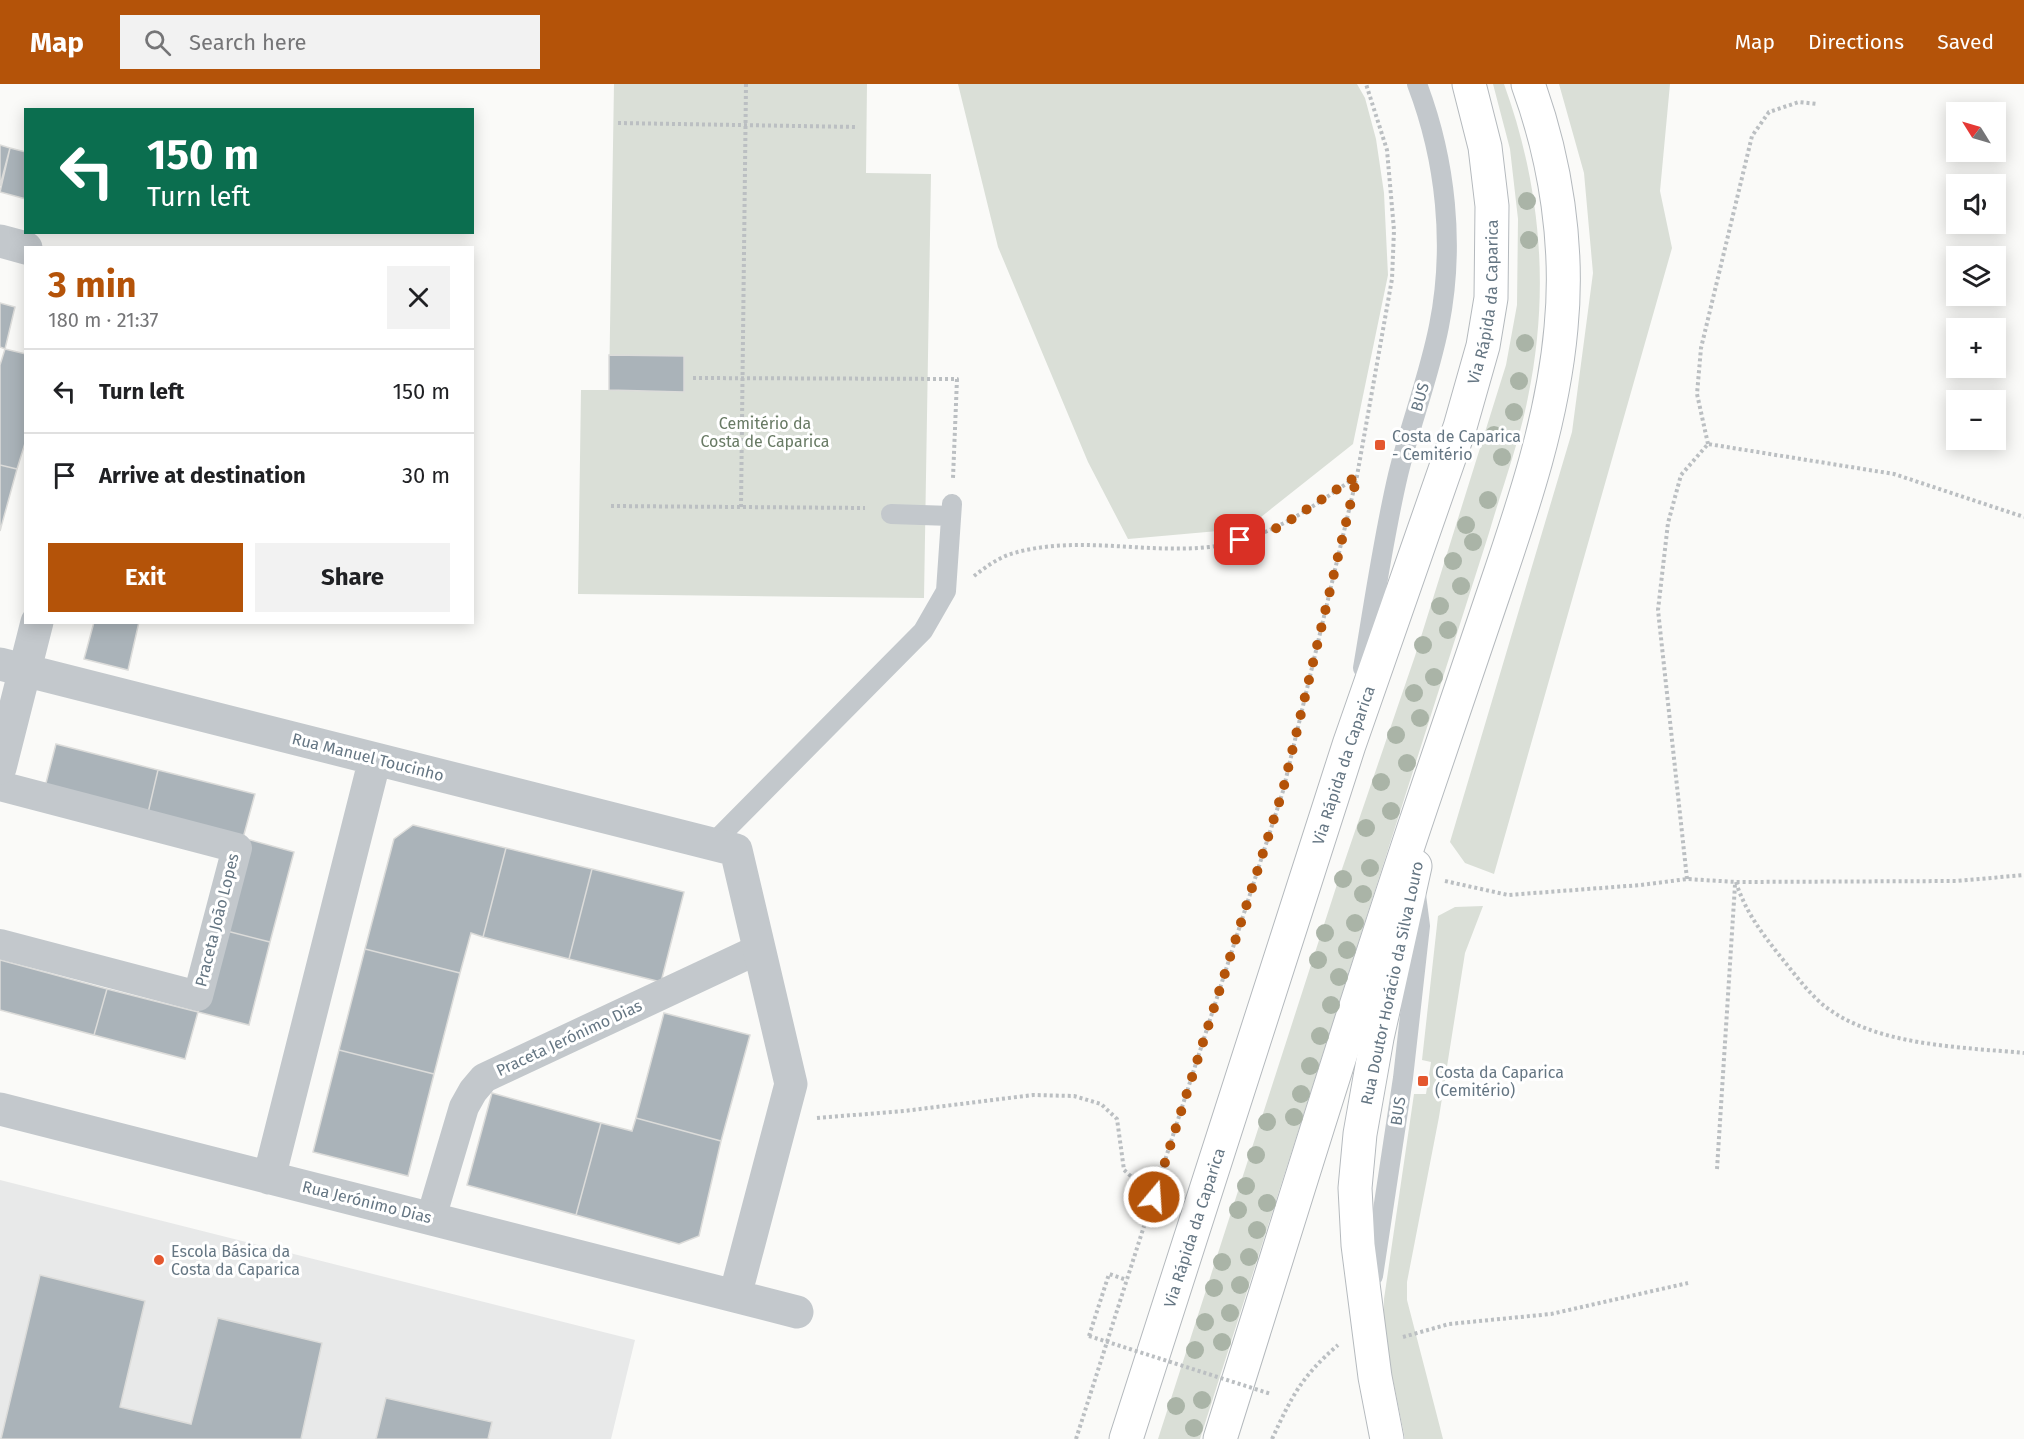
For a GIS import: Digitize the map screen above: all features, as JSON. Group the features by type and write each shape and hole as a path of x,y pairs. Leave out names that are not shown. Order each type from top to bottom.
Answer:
{"main road":[{"name":"Via Rápida da Caparica","path":"1126,1439 1349,745 1433,510 1460,427 1485,337 1491,298 1492,206 1485,147 1469,84"},
{"path":"1220,1439 1412,834 1524,502 1551,393 1563,293 1557,199 1543,132 1528,84"},
{"name":"Rua Doutor Horácio da Silva Louro","path":"1387,1439 1371,1348 1358,1245 1355,1188 1360,1134 1377,1038 1413,874 1524,502"}],"street":[{"path":"0,242 24,248"},
{"path":"0,768 13,667 36,624"},
{"name":"Rua Manuel Toucinho","path":"13,667 724,847"},
{"path":"269,1178 375,759"},
{"name":"Praceta João Lopes","path":"0,786 237,848 198,996 0,944"},
{"path":"724,847 759,949 791,1084 735,1296"},
{"name":"Praceta Jerónimo Dias","path":"431,1218 464,1107 484,1078 759,949"},
{"name":"Rua Jerónimo Dias","path":"0,1109 797,1312"}],"lane":[{"name":"BUS","path":"1349,745 1397,478 1432,355 1444,295 1447,244 1440,160 1417,84"},
{"path":"724,847 923,631 936,611 946,591 951,510 891,514"},
{"name":"BUS","path":"1371,1348 1373,1270 1403,1078 1420,926 1413,874"}],"path":[{"path":"741,507 746,84"},
{"path":"1076,1439 1283,790 1357,476 1392,279 1394,230 1387,150 1366,84"},
{"path":"1708,444 1697,394 1701,348 1752,136 1770,112 1799,102 1816,104"},
{"path":"618,123 858,127"},
{"path":"693,378 957,379 951,510"},
{"path":"1708,444 1894,474 2024,518"},
{"path":"1687,879 1658,610 1668,523 1681,475 1708,444"},
{"path":"936,611 967,581 1011,554 1043,547 1209,547 1280,527 1357,476"},
{"path":"611,506 868,508"},
{"path":"1413,874 1508,895 1641,885 1687,879 1736,882 1957,881 2024,875"},
{"path":"1736,882 1743,904 1752,919 1800,981 1822,1004 1842,1017 1892,1036 1943,1045 2024,1053"},
{"path":"1716,1169 1736,882"},
{"path":"781,1121 904,1111 1033,1095 1074,1096 1101,1104 1117,1119 1124,1170 1154,1197"},
{"path":"1127,1280 1109,1274 1089,1336 1271,1394"},
{"path":"1371,1348 1429,1328 1551,1314 1689,1283"},
{"path":"1272,1439 1301,1381 1311,1368 1345,1339 1365,1295"}],"shaded area":[{"name":"Escola Básica da Costa da Caparica","path":"0,1180 635,1340 611,1439 0,1439"}],"green space":[{"name":"Cemitério da Costa de Caparica","path":"614,84 867,84 866,173 931,174 924,598 578,594 581,390 609,390"},
{"path":"958,84 1357,84 1365,98 1376,139 1384,193 1388,275 1353,444 1261,517 1218,531 1128,539 1088,462 998,247"},
{"path":"1493,84 1504,84 1517,122 1534,200 1538,239 1539,318 1535,357 1524,414 1489,533 1200,1439 1158,1439 1341,872 1415,656 1506,365 1517,305 1518,219 1510,149"},
{"path":"1559,84 1670,84 1660,191 1672,248 1494,874 1465,863 1450,842 1572,432 1593,273 1584,173"},
{"path":"1483,906 1465,953 1439,1117 1407,1282 1407,1300 1443,1439 1405,1439 1383,1331 1384,1299 1414,1094 1426,1094 1431,1062 1422,1060 1438,916 1455,907"}],"building":[{"path":"0,145 10,148 0,186"},
{"path":"10,148 24,152 24,198 0,192"},
{"path":"0,303 15,307 5,349 0,347"},
{"path":"5,349 24,354 24,446 17,469 0,465 0,365"},
{"path":"609,355 684,356 684,392 609,390"},
{"path":"0,465 17,469 0,531"},
{"path":"93,624 139,624 128,670 84,659"},
{"path":"56,744 158,770 148,813 45,787"},
{"path":"158,770 255,794 243,838 148,813"},
{"path":"413,825 506,848 483,937 471,933 460,973 365,949 394,839"},
{"path":"243,838 294,852 270,942 219,929"},
{"path":"506,848 592,869 569,959 483,937"},
{"path":"592,869 684,892 661,982 569,959"},
{"path":"219,929 270,942 249,1025 198,1012"},
{"path":"365,949 460,973 434,1074 339,1050"},
{"path":"0,960 107,989 94,1035 0,1010"},
{"path":"107,989 198,1012 185,1059 94,1035"},
{"path":"664,1013 750,1035 721,1141 636,1118"},
{"path":"339,1050 434,1074 408,1176 313,1152"},
{"path":"492,1093 601,1123 576,1215 467,1185"},
{"path":"636,1118 721,1141 699,1236 679,1244 576,1215 601,1123 632,1131"},
{"path":"40,1275 145,1301 120,1407 191,1424 218,1318 322,1343 301,1439 1,1439"},
{"path":"386,1398 492,1422 488,1439 376,1439"}],"place":[{"name":"Costa de Caparica - Cemitério","path":"1380,445"},
{"name":"Costa da Caparica (Cemitério)","path":"1423,1081"},
{"name":"Escola Básica da Costa da Caparica","path":"159,1260"}],"route":[{"path":"1154,1197 1283,790 1357,476 1280,527 1240,540"}]}
